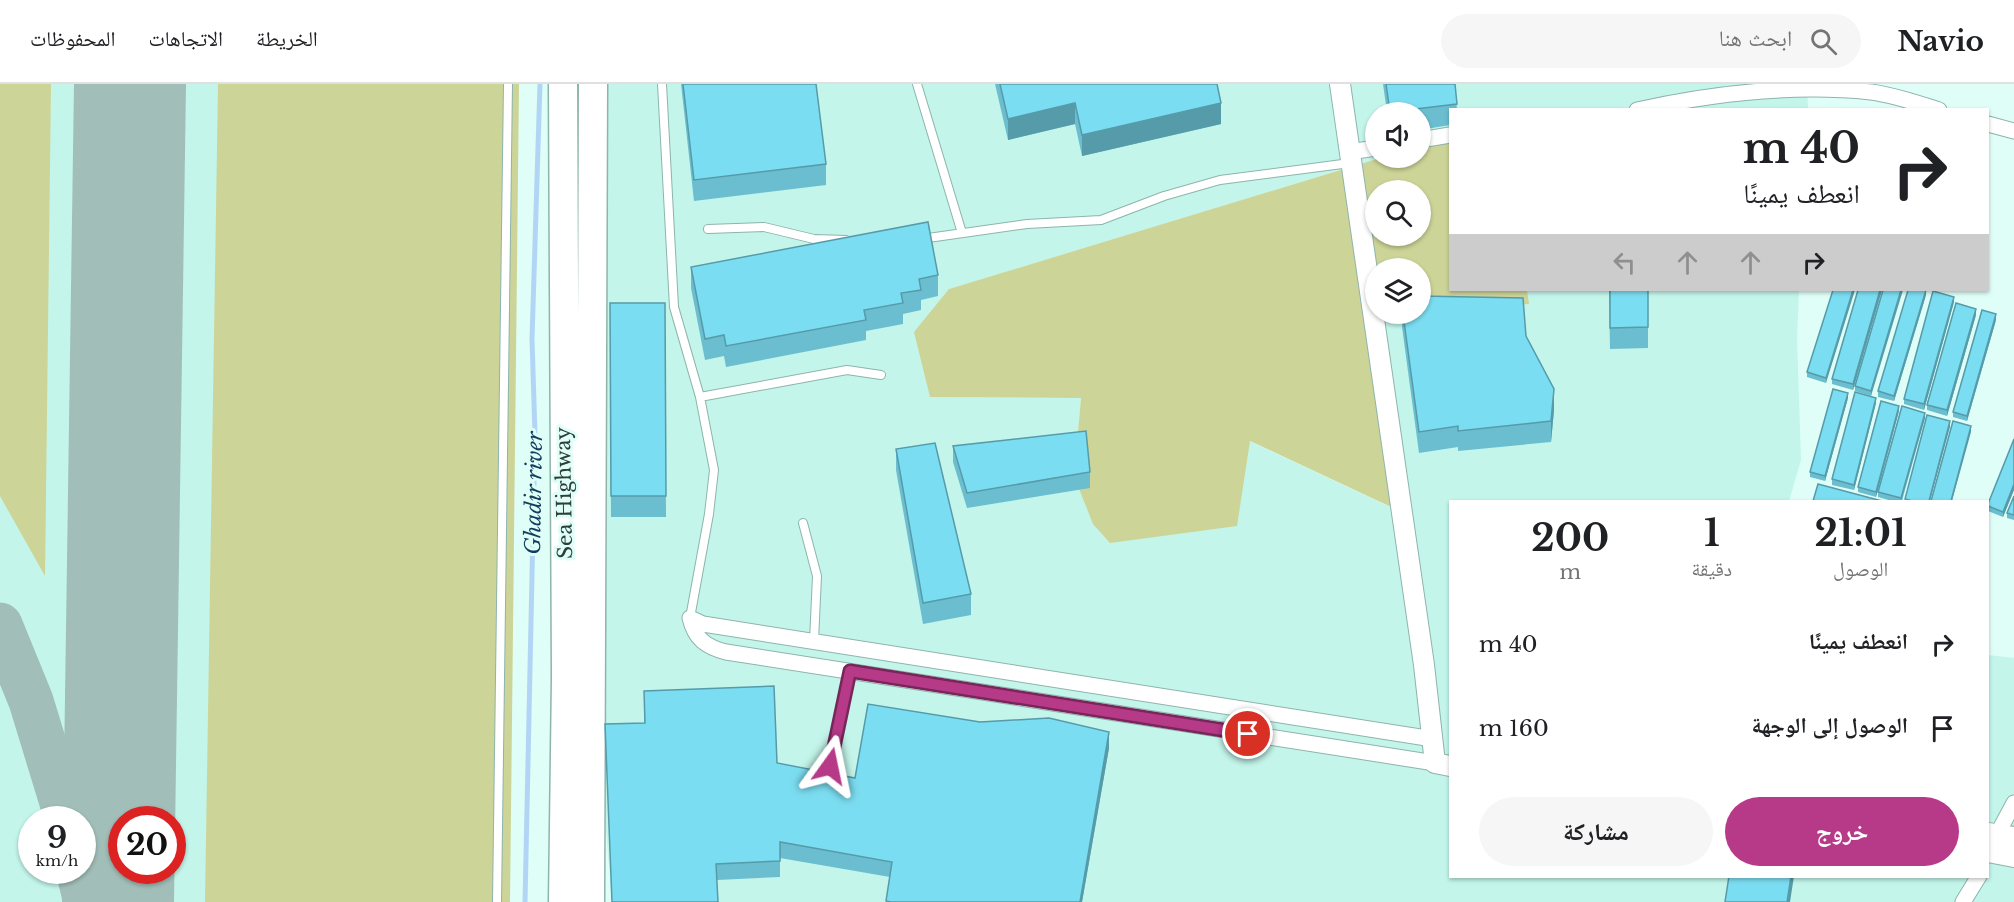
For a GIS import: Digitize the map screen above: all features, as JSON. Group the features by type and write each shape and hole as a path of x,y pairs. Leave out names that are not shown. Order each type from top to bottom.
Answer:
{"highway":[{"name":"Sea Highway","path":"563,84 566,665 563,902"},
{"name":"Sea Highway","path":"590,902 593,84"}],"street":[{"path":"690,618 698,638 707,646 726,652 1443,765 1442,741 1340,84"},
{"path":"1644,108 1682,98 1724,92 1808,88 1872,92 1932,108"},
{"path":"1989,124 2014,131"},
{"path":"1431,138 1449,135"},
{"path":"1350,158 1365,152"},
{"path":"690,618 703,624 1442,741"},
{"path":"832,668 838,645"},
{"path":"866,673 871,650"},
{"path":"1132,716 1136,692"},
{"path":"2014,803 1993,844 2014,857"},
{"path":"1964,902 1977,878"}],"lane":[{"path":"497,902 508,84"},
{"path":"663,84 674,307 700,397 714,470 709,514 690,618"},
{"path":"917,84 962,233"},
{"path":"912,240 1027,224 1101,220 1164,196 1220,180 1350,158"},
{"path":"708,229 764,227 814,239 858,240"},
{"path":"700,397 847,370 881,375"},
{"path":"803,523 817,576 814,641"},
{"path":"830,766 850,671"}],"shaded area":[{"path":"0,84 517,84 505,902 0,902"},
{"path":"604,84 1807,84 1808,108 1449,108 1449,136 1431,142 1431,102 1365,102 1365,163 949,289 930,397 1081,398 1074,476 1249,441 1405,514 1381,324 1431,324 1431,314 1528,304 1527,291 1799,291 1797,339 1801,460 1789,500 1449,500 1449,878 1989,878 1989,655 2014,658 2014,902 612,902 593,673"}],"green space":[{"path":"0,84 51,84 45,576 0,496"},
{"path":"218,84 519,84 510,902 205,902"},
{"path":"1449,136 1449,291 1527,291 1529,304 1431,315 1431,258 1365,258 1365,324 1380,324 1406,514 1250,441 1237,526 1110,543 1093,524 1074,476 1081,398 930,397 914,332 949,289 1365,163 1365,168 1431,168 1431,142"}],"building":[{"path":"683,84 816,84 826,164 694,180"},
{"path":"1000,84 1217,84 1221,103 1082,135 1075,103 1008,119"},
{"path":"1386,84 1455,84 1457,104 1431,107 1431,102 1389,102"},
{"path":"928,222 938,275 919,279 921,290 901,293 903,303 864,310 866,320 726,346 724,335 705,339 691,267"},
{"path":"1610,291 1648,291 1648,327 1610,328"},
{"path":"1833,291 1853,291 1826,378 1807,372"},
{"path":"1858,291 1880,291 1853,384 1832,379"},
{"path":"1883,291 1901,291 1871,391 1855,386"},
{"path":"1908,291 1926,291 1894,396 1878,391"},
{"path":"1933,291 1954,297 1924,404 1904,399"},
{"path":"1431,296 1523,298 1526,336 1554,389 1551,421 1458,431 1458,426 1419,432 1404,324 1431,324"},
{"path":"610,303 665,303 666,496 611,496"},
{"path":"1956,303 1976,309 1947,410 1927,405"},
{"path":"1982,310 1996,314 1967,416 1953,412"},
{"path":"1833,389 1848,393 1825,476 1810,472"},
{"path":"1855,392 1876,398 1854,485 1832,479"},
{"path":"1881,401 1899,406 1876,492 1858,487"},
{"path":"1902,406 1925,413 1901,498 1878,492"},
{"path":"1927,415 1950,421 1929,500 1905,499"},
{"path":"1953,421 1971,426 1951,500 1931,500"},
{"path":"1086,431 1090,472 967,493 953,446"},
{"path":"2014,439 2014,484 2003,512 1989,506"},
{"path":"935,443 971,594 923,603 896,449"},
{"path":"1818,484 1878,500 1813,500"},
{"path":"2014,496 2014,515 2007,513"},
{"path":"774,686 777,763 855,778 868,704 980,722 1049,718 1109,732 1080,902 886,901 892,862 780,842 780,861 716,864 718,902 612,902 605,724 645,723 644,691"},
{"path":"1729,878 1791,878 1787,902 1725,902"}],"waterway":[{"name":"Ghadir river","path":"525,902 535,435 532,339 540,84"}],"taxiway":[{"path":"0,625 31,701 63,806"},
{"path":"82,884 86,902"}],"runway":[{"path":"118,902 130,84"}],"route":[{"path":"830,766 850,671 1248,734"}]}
